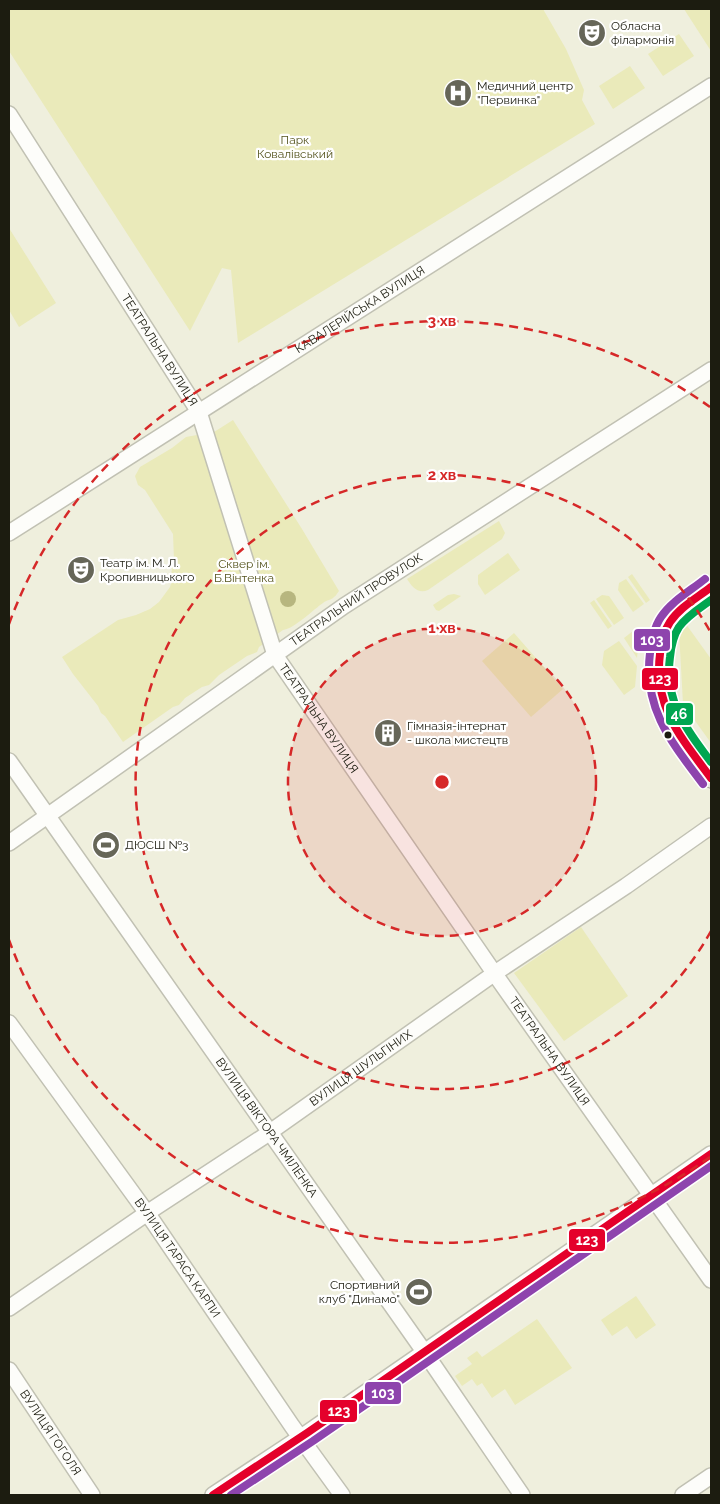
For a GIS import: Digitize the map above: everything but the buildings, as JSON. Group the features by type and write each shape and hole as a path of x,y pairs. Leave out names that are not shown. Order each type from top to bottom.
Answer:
{"main road":[{"path":"711,587 670,622 662,643 659,667 660,694 667,716 711,778"}],"street":[{"name":"КАВАЛЕРІЙСЬКА ВУЛИЦЯ","path":"9,533 711,86"},
{"name":"ТЕАТРАЛЬНА ВУЛИЦЯ","path":"9,114 199,412 275,655 495,973 711,1280"},
{"name":"ТЕАТРАЛЬНИЙ ПРОВУЛОК","path":"9,843 344,606 711,370"},
{"name":"ВУЛИЦЯ ВІКТОРА ЧМІЛЕНКА","path":"9,761 522,1495"},
{"name":"ВУЛИЦЯ ШУЛЬГІНИХ","path":"9,1308 145,1210 269,1132 495,973 626,886 711,826"},
{"name":"ВУЛИЦЯ ТАРАСА КАРПИ","path":"9,1023 145,1210 342,1495"},
{"path":"213,1495 424,1353 711,1154"},
{"name":"ВУЛИЦЯ ГОГОЛЯ","path":"9,1370 92,1495"},
{"path":"683,1495 711,1476"}],"green space":[{"name":"Парк Ковалівський","path":"9,9 543,9 566,49 584,90 582,100 595,124 238,343 231,270 222,268 190,331 9,51"},
{"path":"684,9 711,9 711,51"},
{"path":"679,34 694,56 663,76 648,54"},
{"path":"630,66 645,88 613,109 599,86"},
{"path":"9,228 56,303 19,327 9,310"},
{"name":"Сквер ім. Б.Вінтенка","path":"233,420 339,591 333,598 324,602 298,623 283,630 259,647 257,652 247,656 219,675 209,685 202,687 185,698 179,705 173,707 123,742 62,657 118,620 150,609 159,602 170,587 174,560 173,534 145,490 138,485 135,476 140,467 172,448 186,437 197,435 203,439"},
{"path":"499,521 505,533 502,539 428,590 421,591 411,585 407,579"},
{"path":"508,553 520,570 485,595 478,584 478,575"},
{"path":"632,574 650,600 646,603 628,577"},
{"path":"626,579 644,604 633,612 618,590 619,583"},
{"path":"448,595 461,596 439,611 436,610 433,605"},
{"path":"602,595 609,596 624,618 614,625 596,599"},
{"path":"594,600 612,626 608,629 590,603"},
{"path":"683,620 711,659 711,743 683,704 679,631"},
{"path":"633,631 639,639 637,658 624,638"},
{"path":"514,633 563,689 531,717 482,661"},
{"path":"619,641 637,666 635,687 624,695 602,665 604,651"},
{"path":"581,927 628,996 564,1041 514,973"},
{"path":"636,1296 656,1325 636,1339 627,1326 612,1336 601,1320"},
{"path":"537,1319 572,1368 515,1405 505,1389 492,1398 482,1383 477,1386 472,1379 462,1386 455,1376 472,1364 467,1358 477,1351 482,1357"}],"shaded area":[{"path":"288,591 294,593 296,599 294,605 288,607 282,605 280,599 282,593"}],"transit line":[{"name":"103","path":"703,784 662,724 651,691 649,673 650,653 659,621 665,611 705,579"},
{"name":"123","path":"711,587 684,607 670,622 662,641 659,673 665,706 672,721 680,736 711,778"},
{"name":"46","path":"711,600 682,623 677,630 672,645 669,673 670,687 679,714 685,726 711,762"},
{"name":"123","path":"213,1495 307,1433 711,1154"},
{"name":"103","path":"231,1495 313,1441 711,1166"}],"place":[{"name":"Обласна філармонія","path":"592,33"},
{"name":"Медичний центр \"Первинка\"","path":"458,93"},
{"name":"Театр ім. М. Л. Кропивницького","path":"81,570"},
{"name":"Гімназія-інтернат - школа мистецтв","path":"388,733"},
{"name":"ДЮСШ №3","path":"106,845"},
{"name":"Спортивний клуб \"Динамо\"","path":"419,1292"}]}
